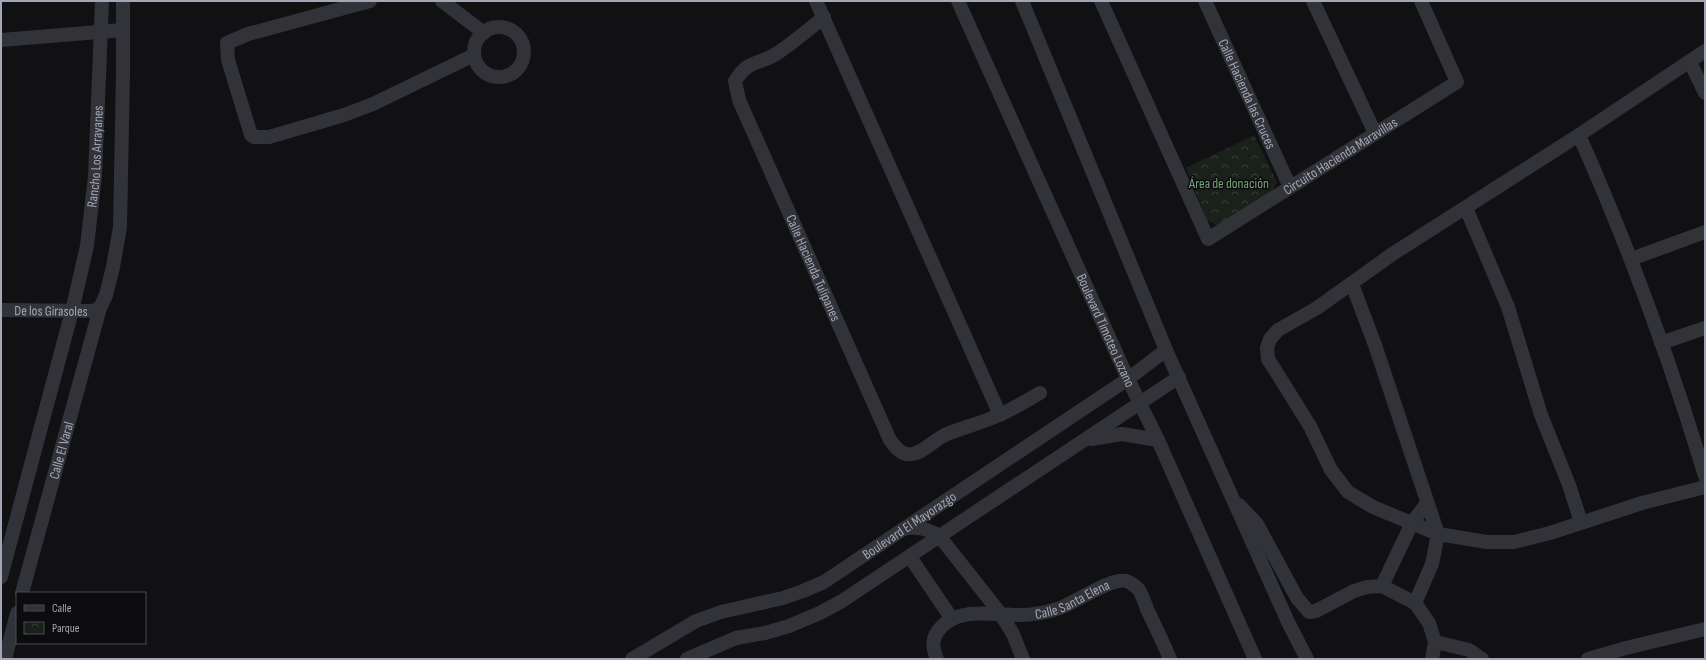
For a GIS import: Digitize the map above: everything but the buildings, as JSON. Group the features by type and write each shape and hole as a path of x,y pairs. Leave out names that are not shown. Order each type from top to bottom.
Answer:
{"street":[{"name":"Rancho Los Arrayanes","path":"72,310 87,246 95,176 102,1"},
{"name":"Rancho Los Arrayanes","path":"100,308 106,295 113,267 120,227 122,170 123,1"},
{"path":"370,1 248,34 227,43 228,60 251,135 254,137 269,137 344,115 373,104 474,55"},
{"path":"442,1 484,33"},
{"path":"816,1 1000,415"},
{"name":"Boulevard Timoteo Lozano","path":"958,1 1128,379 1158,440 1255,659"},
{"path":"1022,1 1166,350 1288,622 1307,659"},
{"name":"Circuito Hacienda Maravillas","path":"1101,1 1208,239 1457,82 1421,1"},
{"name":"Calle Hacienda las Cruces","path":"1205,1 1290,187"},
{"path":"1313,1 1374,133"},
{"name":"Calle Hacienda Tulipanes","path":"824,17 775,55 746,66 735,81 739,100 890,440 897,449 904,454 911,455 919,453 929,444 946,435 1000,415 1040,394"},
{"path":"498,27 513,31 518,36 524,51 521,66 509,75 494,77 481,69 476,63 474,55 476,43 484,33 490,29 498,27"},
{"path":"1,40 102,30 123,30"},
{"path":"1705,51 1466,208 1390,256 1317,308 1278,330 1270,339 1267,348 1268,359 1310,426 1331,470 1348,492 1373,507 1438,534 1486,542 1514,542 1550,533 1642,503 1705,487"},
{"path":"1690,62 1705,93"},
{"path":"1579,134 1631,259 1661,343 1705,476"},
{"path":"1466,208 1508,307 1541,415 1569,485 1581,522"},
{"path":"1631,259 1705,232"},
{"path":"1352,284 1378,352 1438,534 1432,564 1415,603"},
{"name":"De los Girasoles","path":"1,310 93,311 100,308"},
{"name":"Calle El Varal","path":"22,592 100,308"},
{"name":"Calle El Varal","path":"1,577 72,310"},
{"path":"1661,343 1705,328"},
{"name":"Boulevard El Mayorazgo","path":"632,659 696,621 721,612 783,598 824,582 1128,379 1166,350"},
{"name":"Boulevard El Mayorazgo","path":"687,659 714,646 736,638 765,633 809,618 842,601 1179,377"},
{"path":"1086,440 1122,434 1158,440"},
{"path":"1234,500 1257,524 1296,598 1309,612 1316,611 1354,591 1367,587 1382,586 1415,603 1429,623 1435,642 1432,659"},
{"path":"1382,586 1412,523 1427,503"},
{"path":"903,530 909,528 923,528 940,537 1000,613 1013,634 1024,659"},
{"path":"910,557 952,619"},
{"name":"Calle Santa Elena","path":"937,659 933,646 934,637 939,629 952,619 970,614 1032,614 1053,610 1072,603 1108,584 1119,581 1128,582 1138,590 1170,659"},
{"path":"4,659 16,617"},
{"path":"1588,659 1628,653 1705,629"},
{"path":"1435,642 1469,650 1482,659"}],"green space":[{"name":"Área de donación","path":"1254,135 1277,182 1270,196 1221,225 1216,225 1207,220 1186,168"}]}
